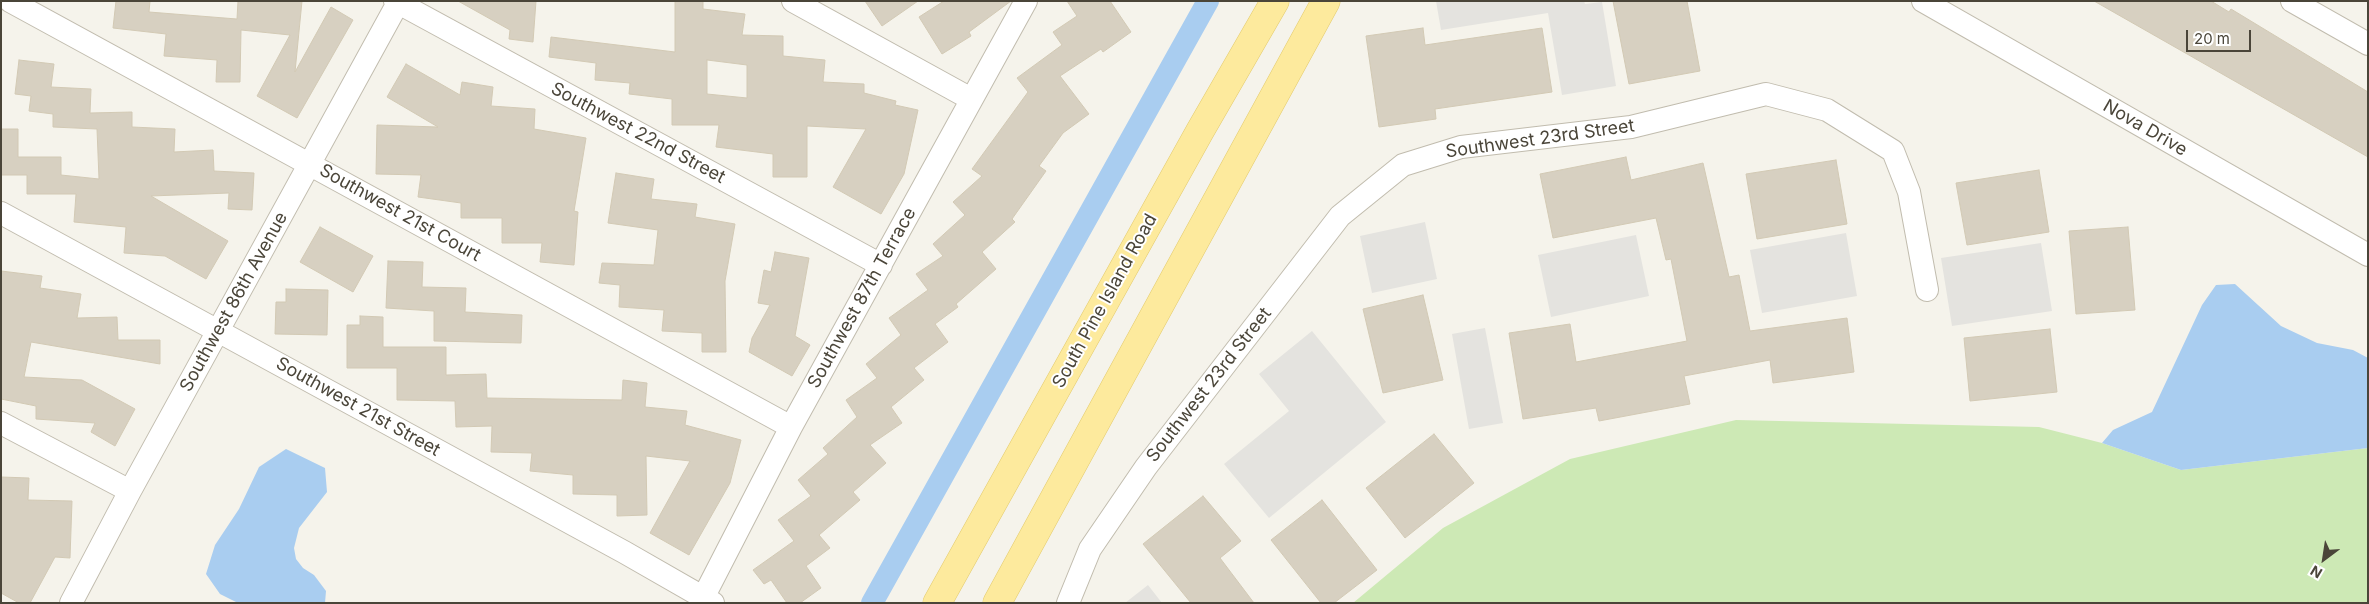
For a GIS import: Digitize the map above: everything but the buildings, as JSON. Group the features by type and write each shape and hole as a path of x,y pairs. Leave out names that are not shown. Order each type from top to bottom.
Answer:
{"main road":[{"name":"South Pine Island Road","path":"937,603 1200,131 1275,1"},
{"path":"997,603 1326,1"}],"street":[{"name":"Southwest 21st Court","path":"10,1 790,427"},
{"name":"Southwest 87th Terrace","path":"708,600 790,427 882,265 1026,1"},
{"name":"Nova Drive","path":"1922,1 2368,255"},
{"path":"2292,1 2368,44"},
{"name":"Southwest 86th Avenue","path":"71,603 130,491 397,2"},
{"name":"Southwest 22nd Street","path":"397,2 882,265"},
{"path":"806,4 971,100"},
{"name":"Southwest 23rd Street","path":"1068,603 1090,549 1146,467 1340,216 1403,165 1460,147 1631,127 1766,94 1827,110 1893,151 1909,192 1927,290"},
{"name":"Southwest 21st Street","path":"1,213 598,538 708,600"},
{"path":"1,423 130,491"}],"green space":[{"path":"1736,420 2039,427 2102,443 2181,470 2368,448 2368,603 1353,603 1443,528 1570,459"}],"shaded area":[{"path":"1436,1 1584,1 1585,4 1602,2 1616,86 1562,95 1548,13 1441,30"},
{"path":"1425,222 1437,279 1372,293 1360,236"},
{"path":"1846,233 1857,296 1762,313 1750,250"},
{"path":"1636,235 1649,296 1551,317 1538,255"},
{"path":"2041,243 2052,311 1952,326 1941,258"},
{"path":"1485,328 1503,423 1469,429 1452,334"},
{"path":"1312,331 1386,422 1269,518 1224,464 1289,411 1259,374"},
{"path":"1148,585 1162,603 1125,603"}],"water":[{"path":"2235,284 2281,326 2317,343 2353,350 2368,358 2368,448 2181,470 2102,443 2113,430 2152,412 2202,305 2216,285"},
{"path":"286,449 325,468 327,492 299,528 294,548 296,559 303,568 314,575 326,591 325,603 238,603 220,594 206,574 215,545 239,509 259,467"}],"waterway":[{"path":"872,603 1208,1"}]}
